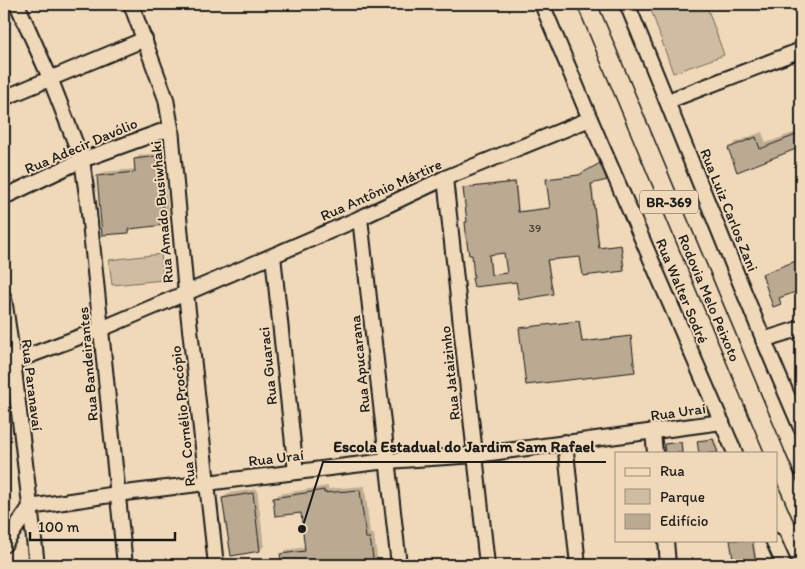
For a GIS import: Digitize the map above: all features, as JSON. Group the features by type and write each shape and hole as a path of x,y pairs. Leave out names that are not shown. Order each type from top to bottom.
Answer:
{"main road":[{"name":"Rodovia Melo Peixoto","path":"587,4 775,452"},
{"name":"Rodovia Melo Peixoto","path":"778,459 801,514"}],"street":[{"name":"Rua Bandeirantes","path":"17,4 50,78 82,160 125,565"},
{"name":"Rua Amado Busiwhaki","path":"131,4 166,99 171,128 186,294"},
{"name":"Rua Walter Sodré","path":"542,4 735,452"},
{"name":"Rua Luiz Carlos Zani","path":"627,4 668,100 763,340 801,428"},
{"path":"4,98 145,39"},
{"path":"668,100 801,50"},
{"name":"Rua Antônio Mártire","path":"8,363 101,329 186,294 360,218 445,178 590,119"},
{"name":"Rua Adecir Davólio","path":"4,197 82,160 171,128"},
{"name":"Rua Jataizinho","path":"445,178 487,565"},
{"name":"Rua Apucarana","path":"360,218 400,565"},
{"name":"Rua Guaraci","path":"273,256 296,472"},
{"name":"Rua Cornélio Procópio","path":"186,294 216,565"},
{"name":"Rua Paranavaí","path":"4,298 8,363 37,565"},
{"path":"763,340 801,328"},
{"name":"Rua Uraí","path":"30,507 117,494 387,461 476,455 722,422"},
{"path":"653,432 656,452"},
{"path":"565,442 578,565"},
{"path":"4,546 30,507"},
{"path":"666,542 668,565"},
{"path":"774,542 784,565"}],"green space":[{"path":"649,4 706,4 724,55 673,73"},
{"path":"161,254 164,280 112,285 109,260"}],"building":[{"path":"801,133 801,147 737,172 728,148 756,137 760,149"},
{"path":"157,156 165,225 129,229 129,233 102,235 97,176 135,172 134,159"},
{"path":"600,163 607,180 591,184 599,248 621,245 624,271 583,276 580,257 547,260 553,294 519,300 516,282 474,287 472,255 469,255 467,243 465,222 467,222 463,188 515,182 518,212 550,208 546,179 579,175","holes":["504,253 507,273 491,275 489,255"]},
{"path":"801,259 801,290 779,298 781,304 773,307 762,274"},
{"path":"579,321 582,342 631,336 635,372 526,385 519,328"},
{"path":"713,439 718,452 699,452 697,441"},
{"path":"681,442 682,452 665,452 664,444"},
{"path":"324,490 324,493 360,490 366,538 370,538 374,565 282,565 280,554 305,551 301,513 275,516 273,498"},
{"path":"253,493 260,551 231,556 222,498"},
{"path":"730,542 752,542 756,564 734,565"}],"place":[{"name":"Escola Estadual do Jardim Sam Rafael","path":"302,529"}]}
